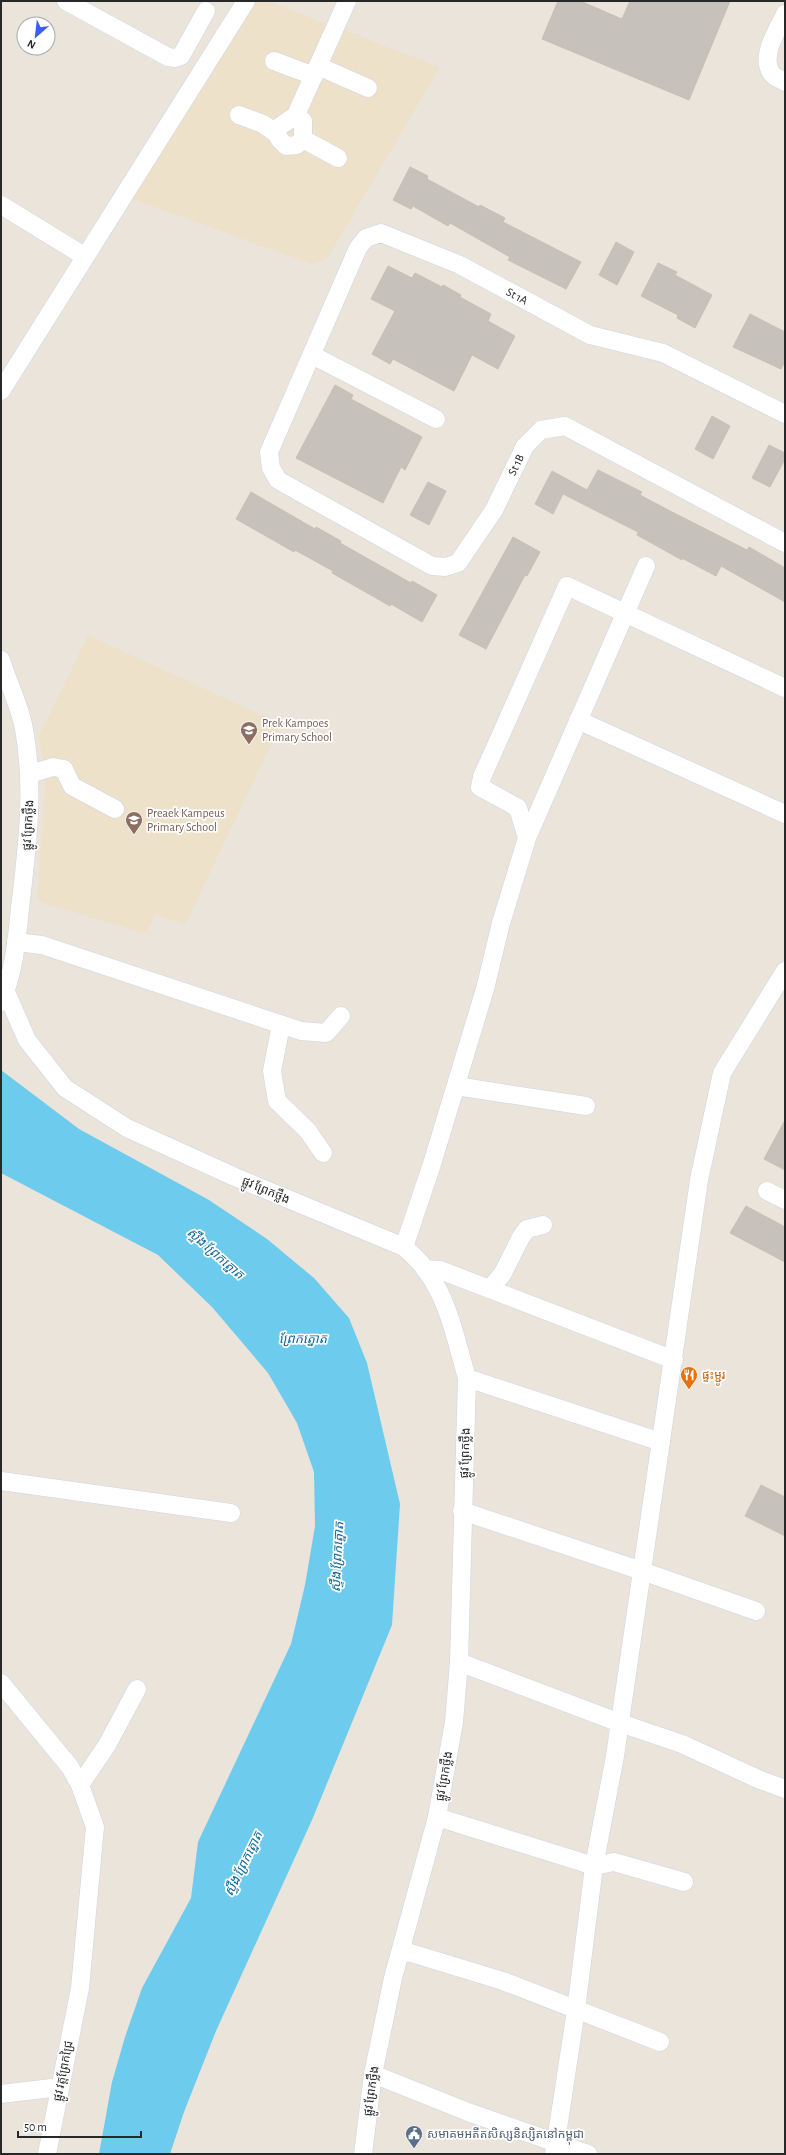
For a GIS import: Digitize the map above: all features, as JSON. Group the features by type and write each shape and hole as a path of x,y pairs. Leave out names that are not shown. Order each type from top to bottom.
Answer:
{"street":[{"path":"66,1 168,57 175,58 181,56 206,11"},
{"path":"1,390 246,1"},
{"path":"276,133 279,127 296,115 347,1"},
{"path":"785,14 769,50 768,63 774,76 785,82"},
{"path":"274,61 316,71 368,88"},
{"path":"239,115 263,124 276,133 286,146 297,145 303,139 303,122 296,115"},
{"path":"303,139 338,158"},
{"path":"1,205 84,256"},
{"name":"St 1A","path":"278,480 271,468 269,452 358,248 366,238 381,233 460,266 590,335 663,353 785,414"},
{"path":"312,355 436,419"},
{"name":"St 1B","path":"278,480 432,566 445,567 458,564 494,510 525,446 541,430 565,426 785,543"},
{"path":"404,1247 456,1086 485,988 501,923 528,838 646,566"},
{"path":"528,838 518,808 480,786 482,777 567,586 785,688"},
{"name":"ផ្លូវ ព្រែកថ្លឹង","path":"1,660 24,728 30,774 29,834 16,942 3,997 27,1040 65,1088 127,1128 235,1177 404,1247 425,1269 443,1299 467,1378 462,1511 460,1662 454,1722 437,1817 402,1950 393,1978 373,2074 363,2154"},
{"path":"578,720 785,814"},
{"path":"30,774 53,767 64,769 72,786 115,809"},
{"path":"16,942 42,945 301,1031 326,1033 341,1016"},
{"path":"554,2149 576,2010 594,1866 615,1756 674,1360 699,1180 722,1073 785,971"},
{"path":"281,1025 272,1071 277,1101 308,1131 323,1153"},
{"path":"456,1086 586,1106"},
{"path":"767,1191 785,1200"},
{"path":"490,1289 503,1273 521,1237 527,1229 543,1225"},
{"path":"425,1269 440,1270 674,1360"},
{"path":"467,1378 661,1442"},
{"path":"1,1481 231,1513"},
{"path":"462,1511 756,1611"},
{"path":"460,1662 620,1723 682,1744 758,1779 785,1789"},
{"name":"ផ្លូវ វត្តព្រែកជ្រៃ","path":"1,1683 70,1767 80,1785 95,1827 80,1988 47,2154"},
{"path":"80,1785 107,1745 137,1689"},
{"path":"437,1817 594,1866 614,1862 684,1882"},
{"path":"402,1950 503,1981 660,2042"},
{"path":"373,2074 468,2112 554,2149 588,2154"},
{"path":"1,2094 60,2087"}],"shaded area":[{"path":"237,1 267,1 440,67 327,259 312,264 122,195"},
{"name":"Preaek Kampeus Primary School","path":"88,635 281,724 185,925 155,914 147,934 37,901 46,769 38,738"}],"water":[{"name":"ព្រែកត្នោត","path":"1,1070 79,1129 209,1200 267,1239 314,1278 349,1318 367,1363 400,1504 392,1625 312,1820 216,2031 184,2112 170,2154 99,2154 112,2082 125,2037 142,1988 191,1898 198,1842 291,1644 305,1585 315,1526 314,1472 297,1423 268,1373 212,1307 158,1255 1,1173"}],"building":[{"path":"558,1 580,1 622,19 630,1 730,1 689,100 542,39"},
{"path":"410,167 428,176 427,179 479,207 480,205 505,218 503,222 581,262 566,289 508,260 510,257 450,223 448,226 413,206 411,209 393,200"},
{"path":"616,242 634,252 617,285 599,275"},
{"path":"658,263 677,272 675,275 712,295 695,328 677,318 678,315 641,296"},
{"path":"388,266 412,278 415,273 442,287 443,285 461,295 460,297 491,314 488,321 515,336 498,369 472,355 454,391 393,359 390,364 372,354 395,311 371,299"},
{"path":"750,314 785,332 785,361 781,369 733,347"},
{"path":"335,385 353,395 351,399 422,437 405,470 401,467 383,503 296,458"},
{"path":"712,416 730,426 713,459 695,449"},
{"path":"769,445 785,453 785,459 770,487 752,478"},
{"path":"598,470 642,492 640,495 672,512 747,550 749,547 785,568 785,602 721,566 716,576 682,558 682,560 637,535 638,532 563,494 553,514 535,504 552,471 587,490"},
{"path":"428,482 446,491 429,525 410,515"},
{"path":"251,492 315,529 316,527 341,541 340,543 411,583 412,581 437,595 422,622 391,604 390,606 332,573 333,571 295,550 294,552 236,519"},
{"path":"513,537 540,552 527,576 525,575 486,649 459,635"},
{"path":"785,1120 785,1170 764,1159"},
{"path":"746,1206 785,1227 785,1262 730,1233"},
{"path":"761,1485 785,1497 785,1536 745,1516"}],"place":[{"name":"Prek Kampoes Primary School","path":"249,745"},
{"name":"Preaek Kampeus Primary School","path":"134,835"},
{"name":"ផ្ទះម្ជូរ","path":"689,1390"},
{"name":"សមាគមអតីតសិស្សនិស្សិតនៅកម្ពុជា","path":"414,2149"}],"water label":[{"name":"ស្ទឹង ព្រែកត្នោត","path":"215,1254"},
{"name":"ស្ទឹង ព្រែកត្នោត","path":"338,1557"},
{"name":"ស្ទឹង ព្រែកត្នោត","path":"244,1864"}]}
